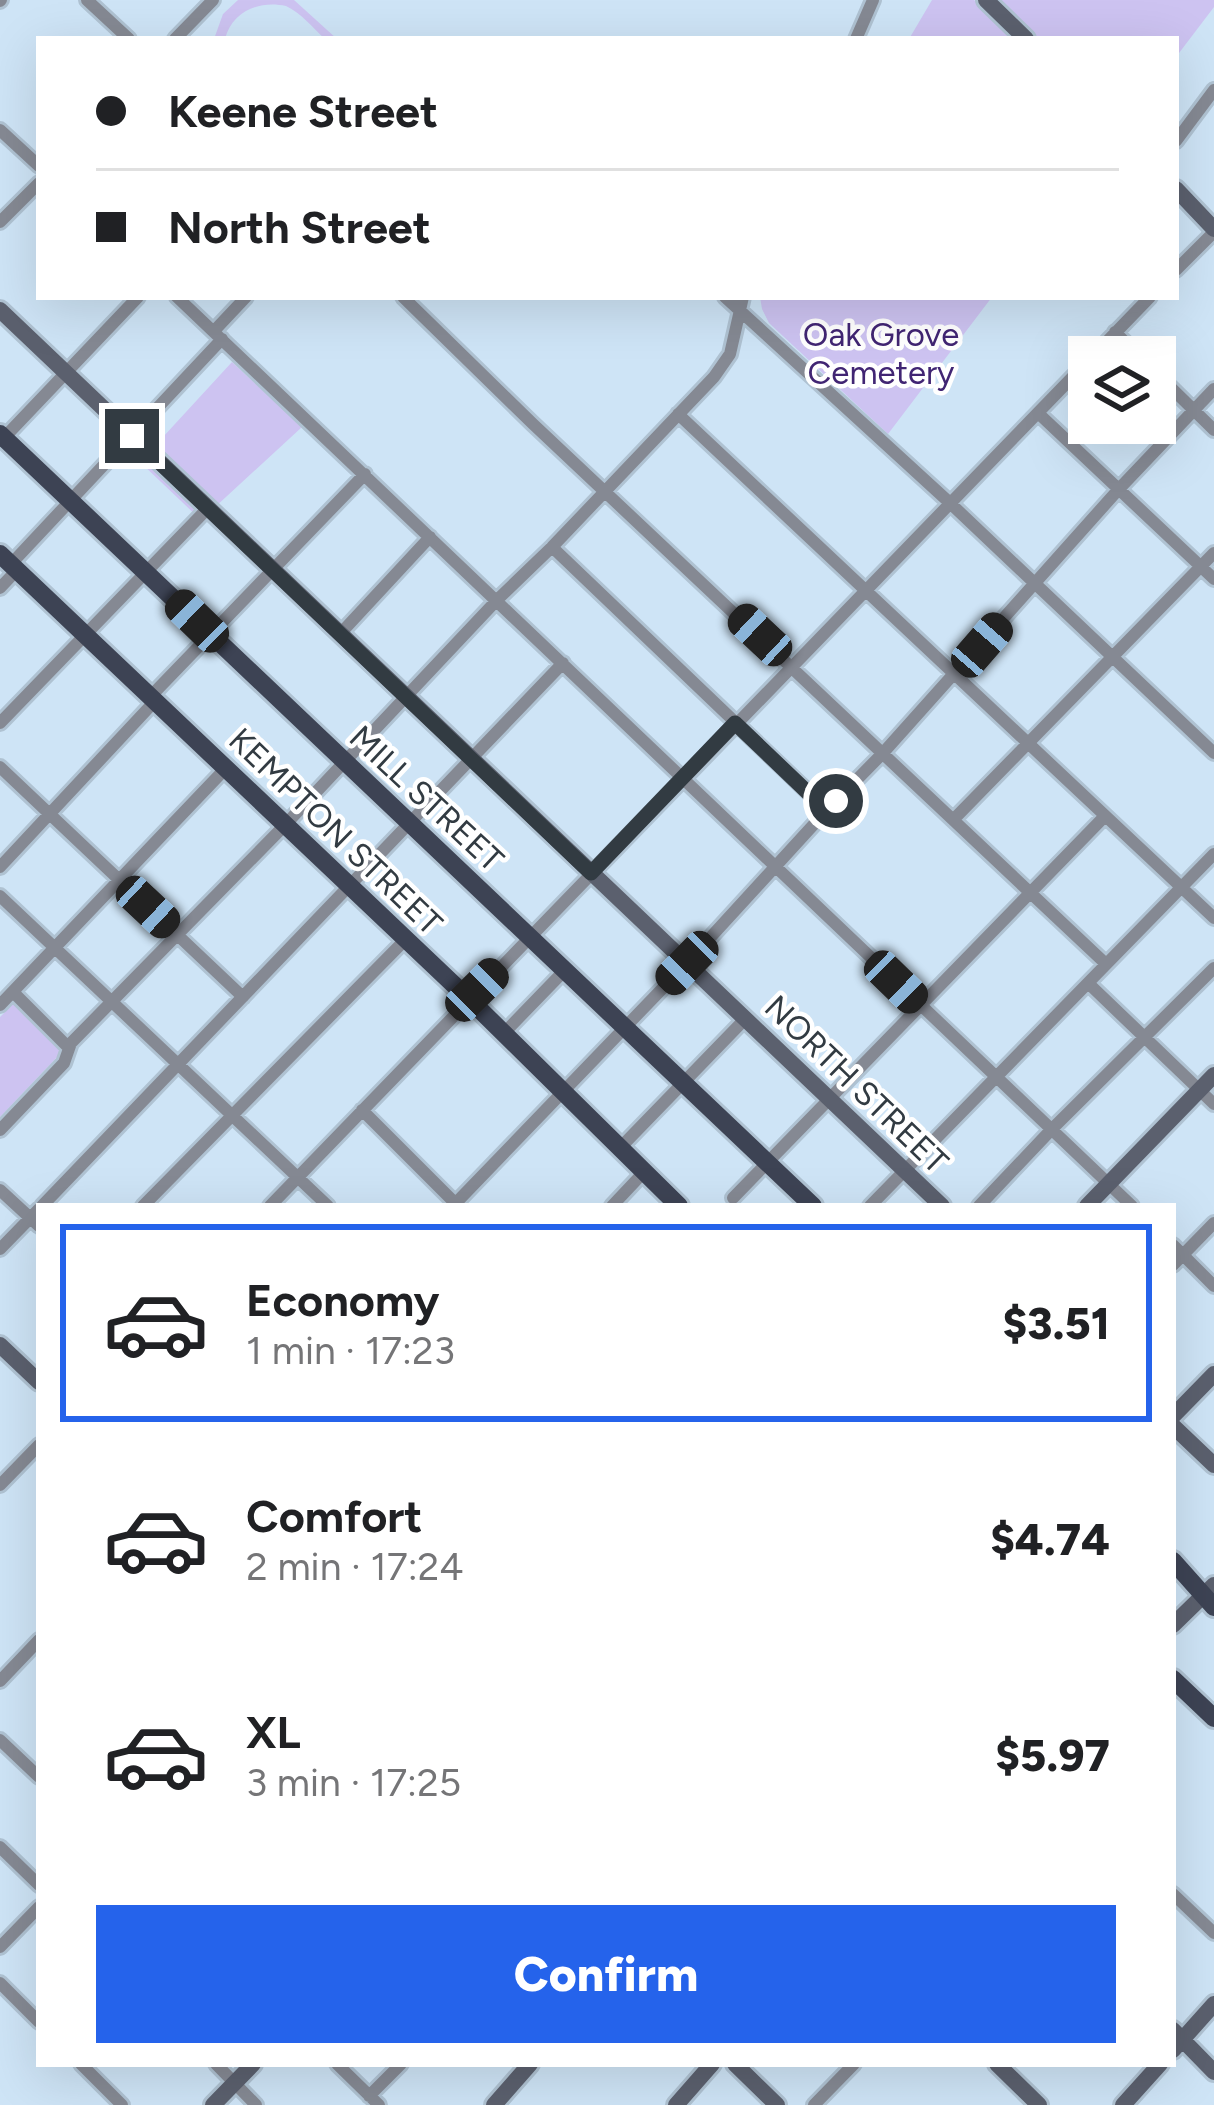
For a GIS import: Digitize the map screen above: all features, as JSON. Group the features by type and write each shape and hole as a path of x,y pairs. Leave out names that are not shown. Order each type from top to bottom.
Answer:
{"main road":[{"name":"MILL STREET","path":"1,438 810,1203"},
{"name":"KEMPTON STREET","path":"9,563 470,1000 676,1203"},
{"path":"1176,1564 1211,1596"},
{"path":"1176,1682 1214,1718"}],"street":[{"path":"87,0 126,36"},
{"path":"178,36 213,0"},
{"path":"857,36 873,0"},
{"path":"986,0 1022,36"},
{"path":"1179,137 1214,91"},
{"path":"0,130 36,163"},
{"path":"0,223 36,186"},
{"path":"1179,192 1211,223 1179,266"},
{"path":"1,438 135,300"},
{"path":"180,300 1129,1203"},
{"path":"0,588 9,563 132,436 244,300"},
{"path":"406,300 1106,964"},
{"path":"1111,336 1147,300"},
{"path":"0,1130 67,1060 68,1047 714,377 728,360 741,303"},
{"path":"741,303 1214,753"},
{"name":"NORTH STREET","path":"0,310 939,1203"},
{"path":"1115,332 1119,336"},
{"path":"273,1203 1068,381"},
{"path":"458,1203 883,753 1214,389"},
{"path":"1176,393 1214,430"},
{"path":"1038,413 1214,579"},
{"path":"678,414 1214,918"},
{"path":"0,867 364,474"},
{"path":"0,723 208,508"},
{"path":"340,634 430,537"},
{"path":"552,547 826,810"},
{"path":"954,819 1214,553"},
{"path":"48,1203 563,663"},
{"path":"0,767 243,997"},
{"path":"0,1005 226,768"},
{"path":"733,1198 1105,816"},
{"path":"873,1203 1214,854"},
{"path":"0,896 325,1203"},
{"path":"146,1203 406,939"},
{"path":"982,1203 1214,968"},
{"path":"504,1033 565,970"},
{"path":"1088,983 1214,1104"},
{"path":"13,992 68,1047"},
{"path":"620,1148 745,1019"},
{"path":"1090,1203 1214,1075"},
{"path":"362,1110 454,1203"},
{"path":"615,1203 644,1172"},
{"path":"0,1190 36,1214"},
{"path":"0,1249 36,1216"},
{"path":"1214,1223 1176,1255 1214,1286"},
{"path":"3,1354 36,1380"},
{"path":"1176,1413 1214,1374"},
{"path":"1176,1429 1214,1465"},
{"path":"0,1485 36,1447"},
{"path":"1176,1623 1211,1596"},
{"path":"0,1681 36,1643"},
{"path":"0,1739 36,1769"},
{"path":"0,1847 36,1882"},
{"path":"1176,1897 1214,1933"},
{"path":"0,1947 36,1910"},
{"path":"0,1983 36,2019"},
{"path":"1214,2004 1176,2040 1214,2072"},
{"path":"84,2067 122,2105"},
{"path":"219,2067 256,2105"},
{"path":"213,2105 250,2067"},
{"path":"340,2067 374,2101 399,2067"},
{"path":"494,2105 527,2067"},
{"path":"676,2105 709,2067"},
{"path":"738,2067 777,2105"},
{"path":"814,2105 851,2067"},
{"path":"1000,2067 1039,2105"},
{"path":"1128,2099 1157,2067"}],"green space":[{"path":"238,0 294,0 334,36 322,36 297,13 276,5 248,10 226,36 215,36 223,14"},
{"path":"932,0 974,0 1010,36 911,36"},
{"path":"1000,0 1214,0 1214,7 1179,53 1179,36 1036,36"},
{"name":"Oak Grove Cemetery","path":"760,300 990,300 888,434 769,323"},
{"path":"232,362 302,427 201,520 140,462"},
{"path":"13,1004 62,1052 0,1117 0,1017"}],"route":[{"path":"132,436 591,873 735,723 826,810 836,801"}]}
